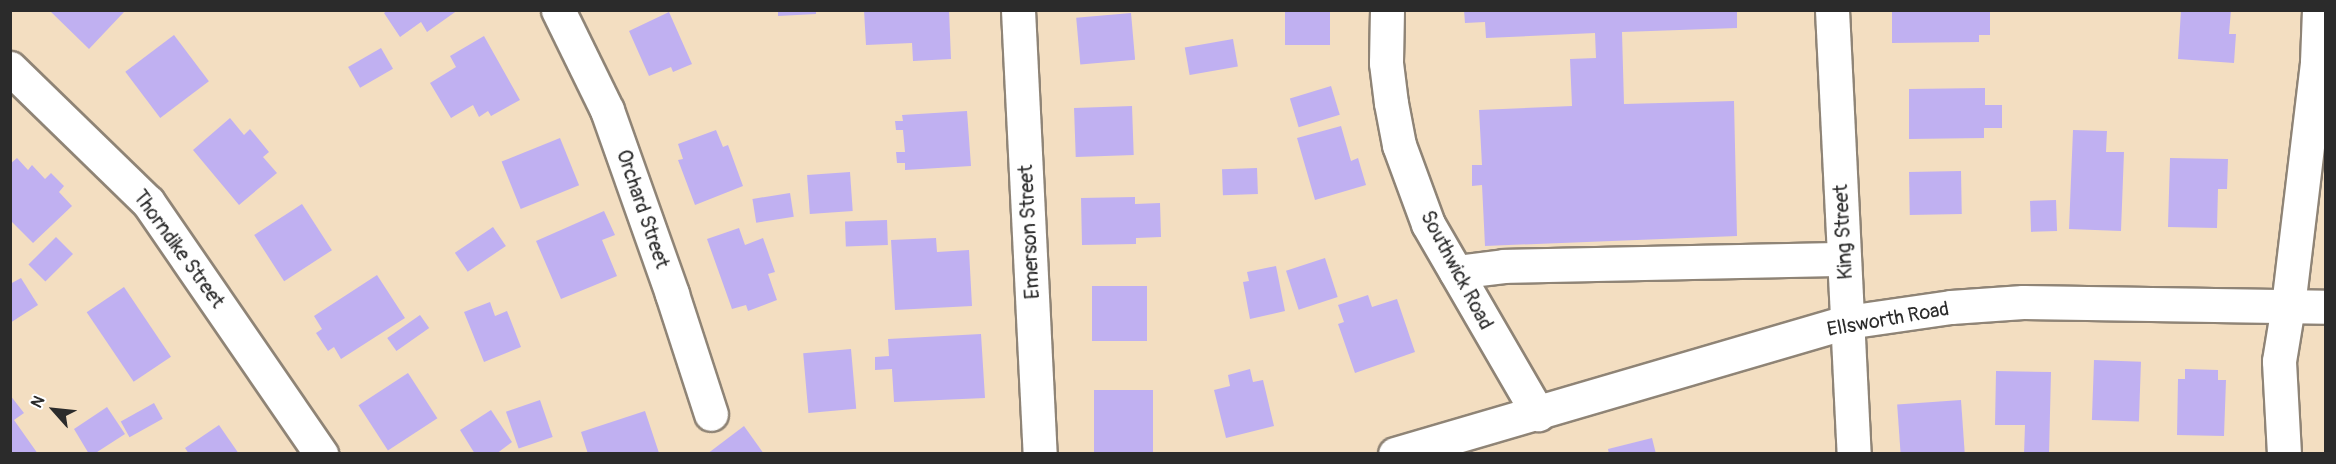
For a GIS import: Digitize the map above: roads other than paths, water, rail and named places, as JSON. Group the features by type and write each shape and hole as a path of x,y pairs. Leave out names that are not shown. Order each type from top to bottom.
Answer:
{"street":[{"name":"Orchard Street","path":"558,10 607,110 669,284 711,414"},
{"name":"Emerson Street","path":"1018,10 1040,453"},
{"name":"Southwick Road","path":"1387,10 1386,63 1400,145 1428,224 1538,414"},
{"name":"King Street","path":"1832,10 1854,453"},
{"path":"2284,453 2279,361 2288,306 2317,62 2319,10"},
{"name":"Thorndike Street","path":"10,68 148,202 321,453"},
{"path":"1456,272 1504,266 1844,259"},
{"name":"Ellsworth Road","path":"1395,453 1538,414 1847,322 1951,307 2023,302 2325,307"}]}
